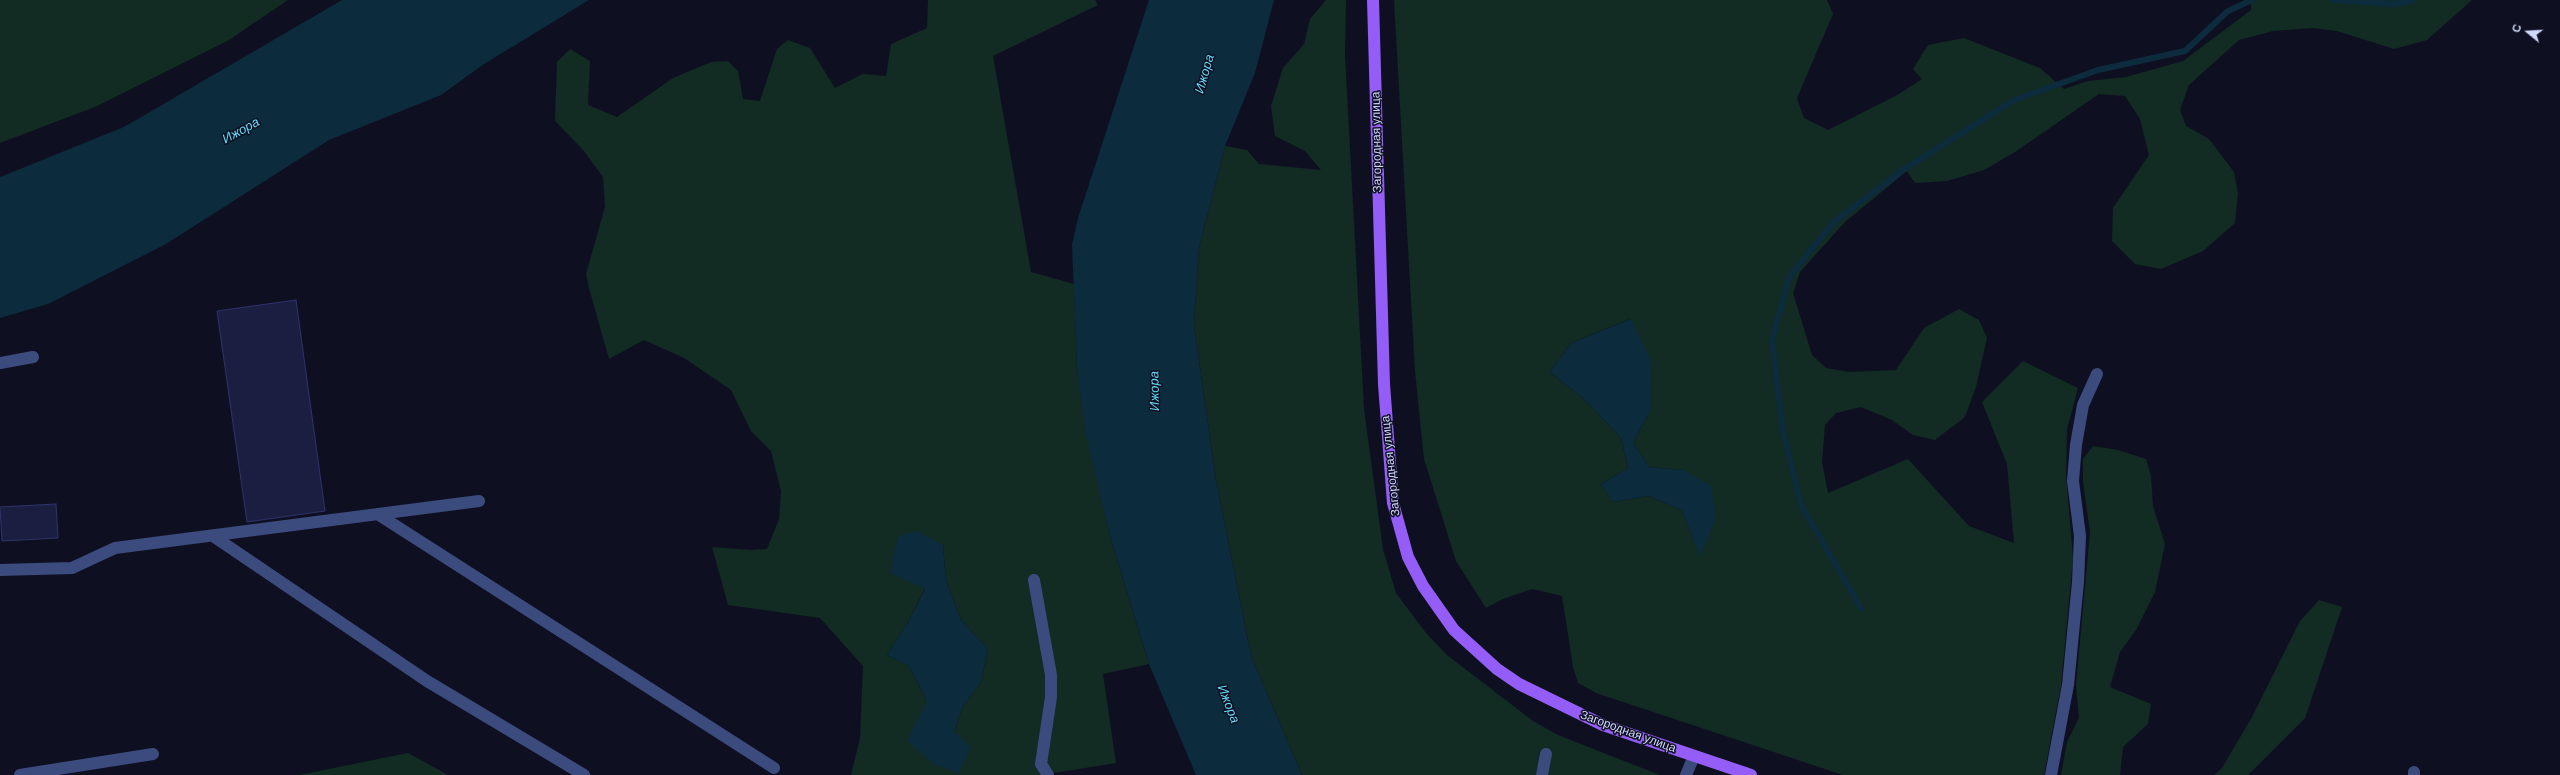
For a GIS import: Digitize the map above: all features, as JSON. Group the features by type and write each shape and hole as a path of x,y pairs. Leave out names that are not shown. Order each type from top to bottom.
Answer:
{"main road":[{"name":"Загородная улица","path":"1373,0 1384,384 1393,503 1408,558 1430,597 1454,630 1497,669 1552,702 1603,725 1750,775"}],"lane":[{"path":"0,363 33,356"},
{"path":"2051,775 2068,685 2078,582 2080,536 2072,481 2076,445 2083,404 2096,374"},
{"path":"0,570 72,568 115,548 478,501"},
{"path":"379,515 774,768"},
{"path":"213,536 427,681 584,775"},
{"path":"1034,580 1051,675 1052,697 1041,764 1048,775"},
{"path":"20,775 153,754"},
{"path":"1542,775 1546,754"},
{"path":"1686,775 1694,756"}],"green space":[{"path":"0,0 288,0 229,40 95,107 0,143"},
{"path":"928,0 1095,0 1098,5 993,56 1031,272 1074,284 1077,369 1109,533 1149,664 1103,674 1116,763 1042,775 851,775 860,738 863,666 820,618 728,605 712,547 751,550 767,549 779,519 781,491 771,451 751,431 731,390 684,358 644,340 609,359 589,288 586,274 605,207 603,177 584,151 555,121 557,62 570,49 590,61 588,105 617,117 673,78 711,62 728,61 738,71 743,99 760,101 777,49 788,40 810,48 835,88 863,74 886,76 891,44 927,28","holes":["943,545 946,581 961,620 988,649 981,682 963,706 954,732 927,701 909,666 887,655 906,626 925,588"]},
{"path":"1326,0 1346,0 1345,55 1364,409 1383,549 1396,593 1426,633 1447,655 1533,721 1558,735 1660,775 1302,775 1251,656 1216,480 1194,325 1199,248 1225,146 1247,150 1259,164 1321,170 1305,151 1275,136 1271,106 1283,68 1304,44 1310,19"},
{"path":"1394,0 1827,0 1833,14 1797,98 1804,118 1828,130 1899,94 1922,79 1913,69 1928,45 1964,38 2040,68 2064,89 2088,81 2126,77 2183,61 2251,10 2251,0 2472,0 2427,40 2394,49 2337,31 2313,28 2273,31 2239,40 2189,85 2180,110 2186,126 2209,139 2234,172 2238,193 2235,223 2203,251 2161,269 2135,264 2112,241 2113,208 2149,155 2140,119 2125,96 2099,94 2015,152 1984,170 1947,181 1915,183 1907,171 1845,222 1800,272 1793,293 1812,355 1826,368 1849,372 1896,370 1924,328 1959,309 1979,320 1987,338 1976,387 1965,417 1935,440 1913,435 1892,420 1861,407 1836,413 1825,425 1822,462 1828,493 1908,459 1969,526 2014,543 2007,464 1982,402 2023,361 2078,388 2067,429 2066,475 2073,558 2061,686 2044,775 1843,775 1596,693 1578,683 1573,667 1562,596 1532,589 1503,599 1486,608 1456,561 1424,459 1415,371","holes":["1630,319 1650,411 1633,443 1649,467 1684,470 1700,556 1682,510 1648,496 1613,502 1601,484 1628,468 1621,438 1585,400 1550,372 1571,343"]},
{"path":"2093,446 2118,450 2146,459 2151,476 2153,506 2165,544 2155,592 2136,630 2120,652 2110,687 2151,704 2148,724 2123,747 2120,775 2061,775 2067,742 2079,718 2076,685 2090,532 2083,482 2083,459"},
{"path":"2319,600 2342,607 2305,718 2248,775 2214,775 2222,768 2252,717 2300,621"},
{"path":"408,753 448,775 299,775"}],"water":[{"name":"Ижора","path":"342,0 589,0 484,64 441,95 329,140 166,244 48,304 0,318 0,177 124,127"},
{"name":"Ижора","path":"1149,0 1274,0 1255,73 1225,146 1199,248 1194,325 1216,480 1251,656 1302,775 1196,775 1149,664 1109,533 1085,430 1077,369 1072,245 1078,218"},
{"path":"1631,319 1651,360 1650,411 1633,443 1649,467 1684,470 1711,486 1716,518 1700,557 1682,510 1648,496 1613,502 1601,484 1628,468 1621,438 1585,400 1550,372 1571,343"},
{"path":"918,531 943,545 946,581 961,620 988,649 981,682 963,706 954,732 971,747 959,773 934,764 907,741 927,701 909,666 887,655 906,626 925,589 890,573 898,536"}],"building":[{"path":"296,300 325,511 247,522 217,311"},
{"path":"56,504 58,538 2,541 0,507"}],"waterway":[{"path":"1861,608 1801,505 1783,431 1772,341 1789,277 1833,223 1903,170 2014,100 2098,70 2185,51 2228,11 2252,0"},
{"path":"2333,0 2396,4 2413,0"}]}
